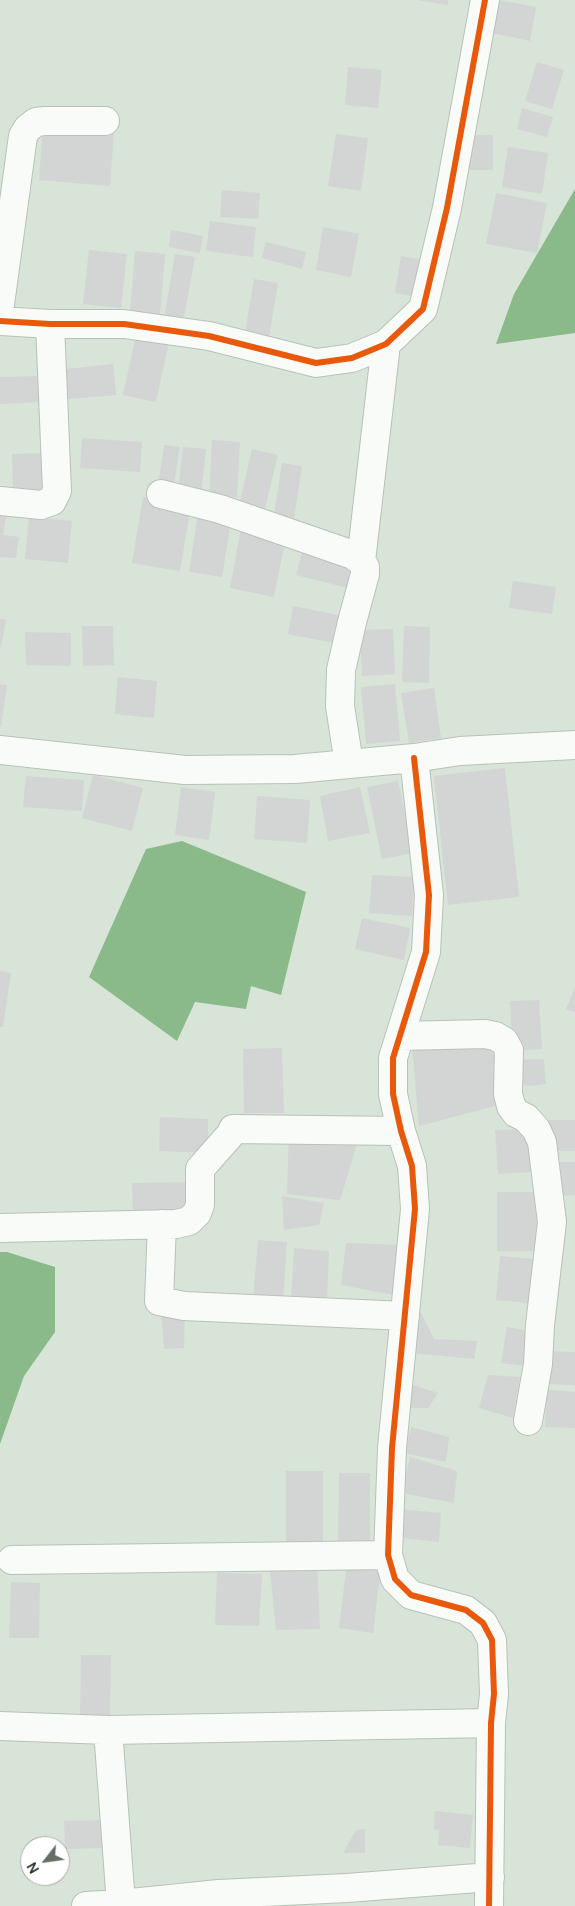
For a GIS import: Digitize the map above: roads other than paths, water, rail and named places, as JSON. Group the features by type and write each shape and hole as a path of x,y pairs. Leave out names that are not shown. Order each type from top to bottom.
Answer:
{"street":[{"path":"0,321 50,324 124,324 209,336 316,363 352,358 386,344 423,309 447,208 485,0"},
{"path":"0,304 23,136 28,128 36,122 105,121"},
{"path":"0,501 41,505 52,500 57,491 50,324"},
{"path":"361,561 386,344"},
{"path":"161,494 220,509 353,555 361,561 365,567 365,574 341,670 340,706 349,764"},
{"path":"0,750 185,770 295,769 414,758 460,751 575,745"},
{"path":"414,758 429,895 426,952 393,1058 393,1094 401,1131 412,1166 415,1208 405,1316 399,1357 392,1448 388,1555 395,1579 411,1594 466,1610 483,1623 492,1640 494,1694 491,1723 489,1906"},
{"path":"400,1036 485,1034 495,1036 504,1041 509,1050 508,1094 511,1106 516,1113 526,1118 536,1129 542,1142 552,1222 540,1325 538,1364 528,1421"},
{"path":"0,1228 176,1224 189,1221 197,1213 200,1205 200,1169 230,1135 233,1129 401,1131"},
{"path":"162,1224 159,1301 184,1306 405,1316"},
{"path":"12,1560 388,1555"},
{"path":"0,1726 108,1730 491,1723"},
{"path":"108,1730 121,1905"},
{"path":"86,1906 121,1905 219,1894 347,1897 490,1877"}]}
